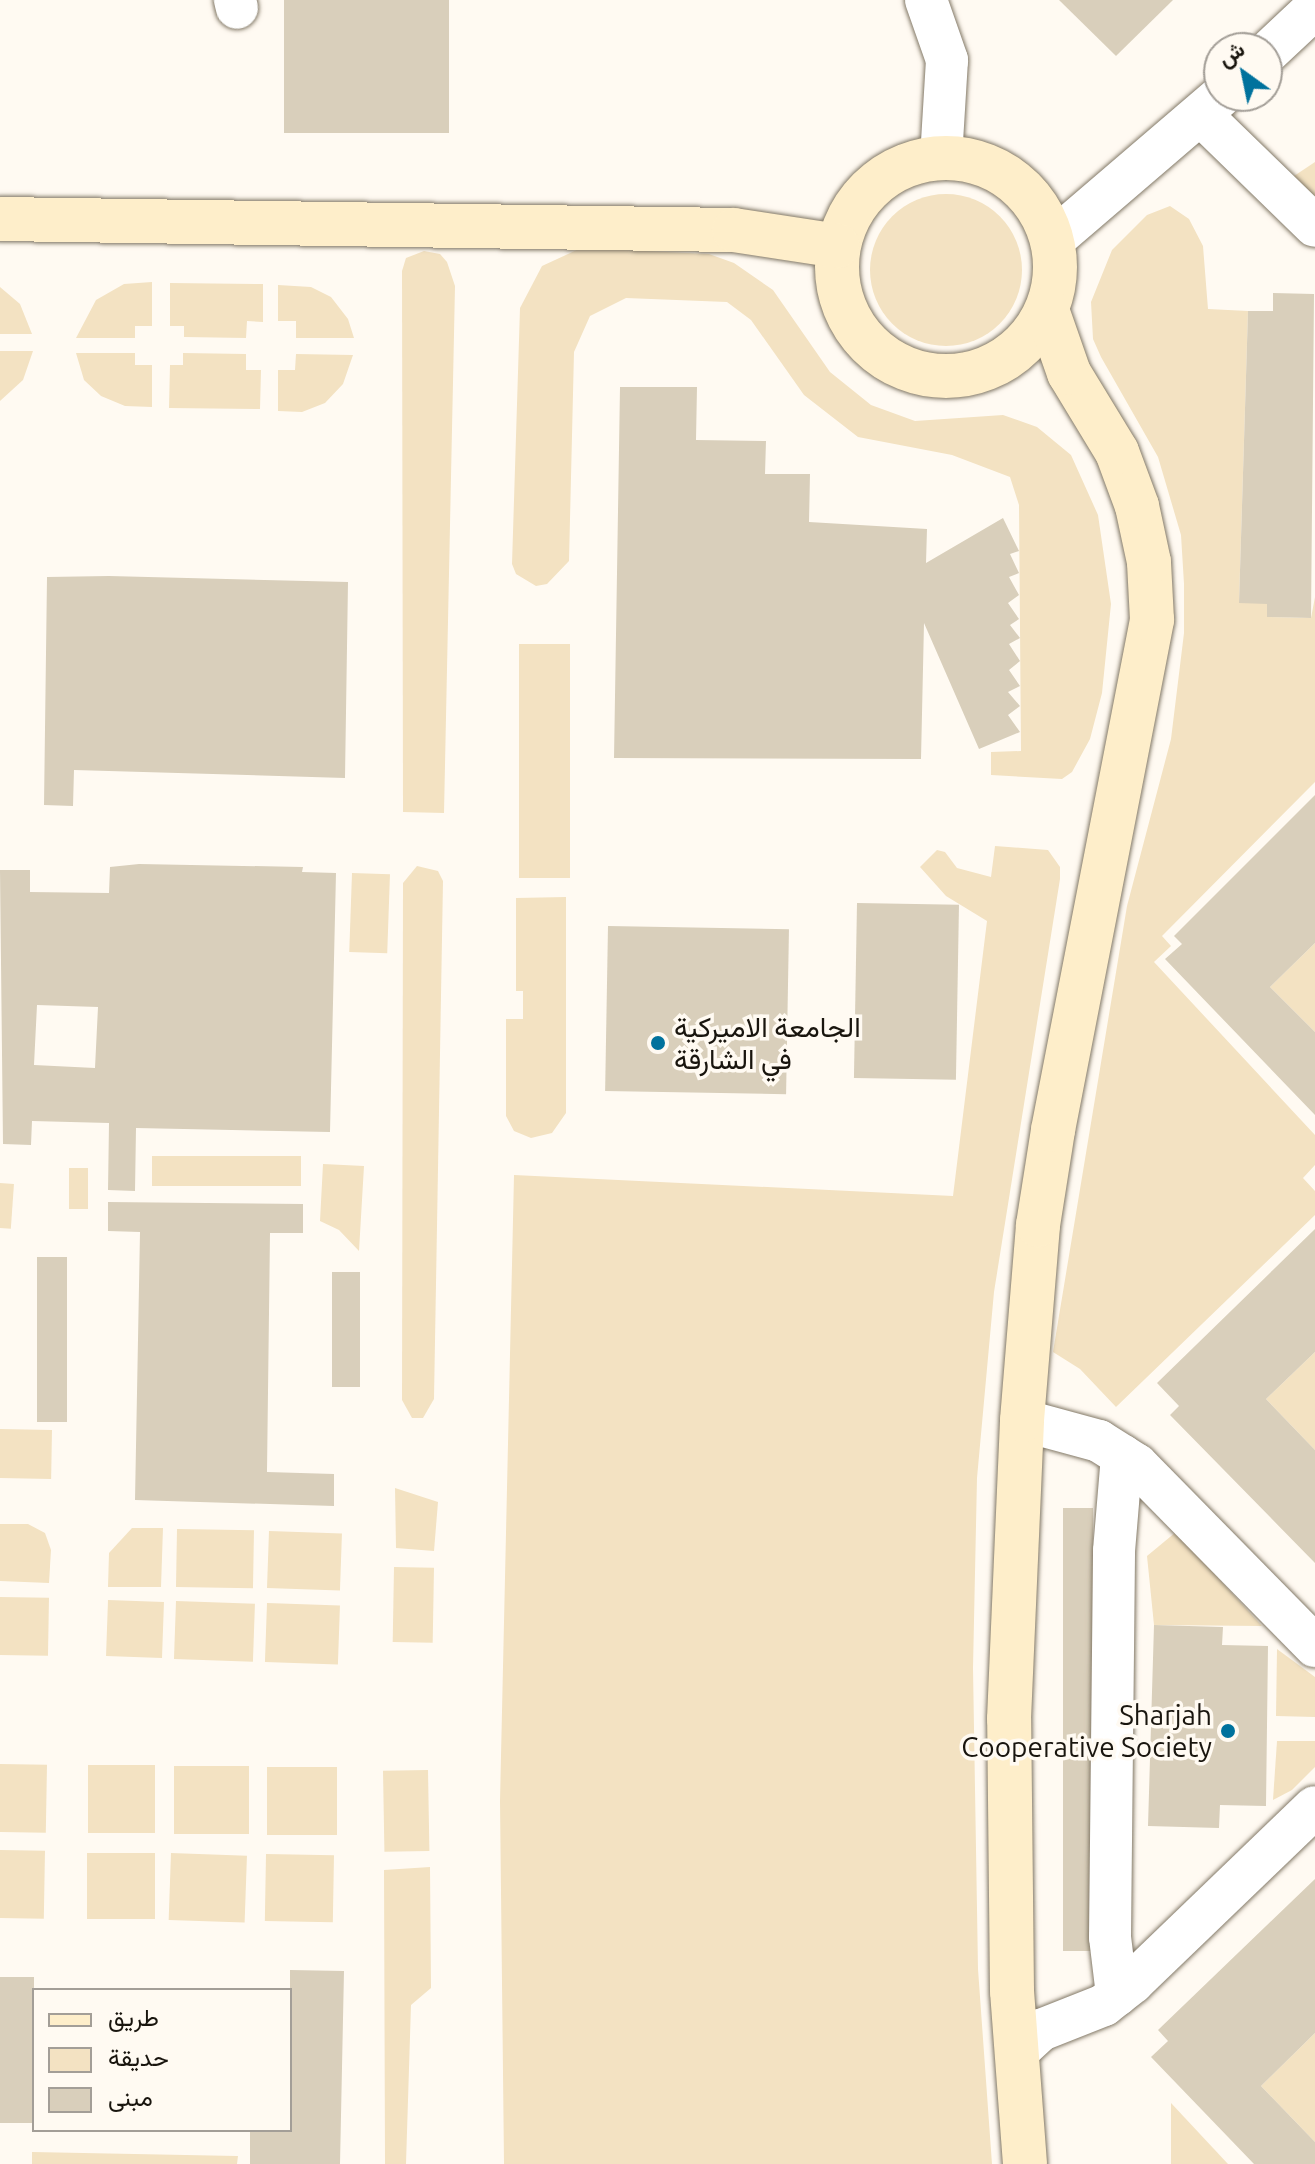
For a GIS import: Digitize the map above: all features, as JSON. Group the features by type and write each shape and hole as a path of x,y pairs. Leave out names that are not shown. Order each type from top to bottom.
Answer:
{"street":[{"path":"926,0 947,60 941,158"},
{"path":"1283,38 1315,8"},
{"path":"1053,240 1204,112"},
{"path":"1216,112 1315,226"},
{"path":"941,158 971,160 1023,188 1053,240 1055,275 1047,310 1018,349 997,363 964,375 929,375 896,364 867,344 847,315 841,293 838,246 852,213 875,184 895,171 941,158"},
{"path":"0,219 734,230 838,246"},
{"path":"1025,2164 1016,2053 1009,1719 1022,1420 1038,1225 1053,1130 1152,620 1149,562 1137,506 1117,452 1069,373 1047,310"},
{"path":"997,363 1088,402"},
{"path":"1022,1420 1099,1441 1122,1455 1164,1490 1315,1646"},
{"path":"1117,1995 1112,1908 1114,1551 1122,1455"},
{"path":"1114,1551 1164,1490"},
{"path":"1016,2053 1041,2030 1089,2012 1117,1995 1315,1807"},
{"path":"1112,1908 1150,1966"}],"green space":[{"path":"1315,162 1315,201 1291,178"},
{"path":"946,194 975,200 1000,216 1016,241 1022,270 1016,299 1000,324 975,340 946,346 917,340 892,324 876,299 870,270 876,241 892,216 917,200"},
{"path":"1170,206 1189,219 1203,246 1208,309 1248,311 1239,602 1268,592 1267,617 1311,618 1315,597 1315,782 1162,936 1171,946 1154,962 1315,1135 1315,1165 1303,1178 1315,1191 1315,1215 1116,1407 1080,1369 1053,1352 1127,906 1171,739 1184,633 1184,584 1181,535 1158,457 1093,339 1091,302 1112,250 1147,215"},
{"path":"581,248 709,254 734,263 773,290 830,372 871,405 915,421 1003,415 1037,427 1071,455 1098,515 1111,604 1102,693 1090,739 1072,772 1062,779 991,775 991,752 1021,751 1019,505 1010,477 952,455 858,437 804,395 751,320 727,302 626,298 590,316 574,352 569,561 547,584 536,586 516,574 512,564 520,308 542,266"},
{"path":"424,251 440,254 447,262 455,286 444,813 403,812 402,271 406,258"},
{"path":"152,282 152,326 135,326 135,338 76,338 96,300 124,284"},
{"path":"170,283 263,284 263,322 247,321 246,338 184,337 184,326 170,326"},
{"path":"278,285 311,287 331,297 348,319 354,338 296,338 296,321 278,321"},
{"path":"0,287 20,304 32,334 0,334"},
{"path":"0,351 33,351 23,380 0,401"},
{"path":"76,353 135,353 135,365 152,365 152,407 125,406 101,396 84,380"},
{"path":"183,353 246,354 246,370 261,370 260,409 169,408 170,365 183,365"},
{"path":"296,354 353,355 343,384 325,403 302,412 278,411 278,370 295,370"},
{"path":"519,644 570,644 570,878 519,878"},
{"path":"995,846 1048,850 1060,867 1060,879 994,1292 977,1478 973,1668 978,1969 992,2164 504,2164 500,1801 514,1175 953,1196 987,921 946,896 920,867 937,850 945,852 957,868 991,877"},
{"path":"417,866 438,871 443,881 434,1399 423,1418 412,1418 402,1400 403,883"},
{"path":"352,873 390,874 387,953 349,952"},
{"path":"566,897 566,1113 552,1133 531,1138 514,1131 506,1116 506,1019 523,1019 523,991 516,991 516,898"},
{"path":"1315,943 1315,1032 1270,987"},
{"path":"152,1156 301,1156 301,1186 152,1186"},
{"path":"323,1164 364,1166 359,1251 339,1230 320,1221"},
{"path":"69,1168 88,1168 88,1209 69,1209"},
{"path":"0,1183 14,1184 11,1229 0,1228"},
{"path":"1315,1352 1315,1450 1266,1399"},
{"path":"0,1429 52,1430 51,1479 0,1478"},
{"path":"395,1488 438,1502 434,1551 396,1548"},
{"path":"0,1524 28,1524 45,1533 51,1550 49,1583 0,1581"},
{"path":"132,1528 163,1528 161,1587 108,1587 109,1553"},
{"path":"177,1529 254,1530 253,1588 176,1587"},
{"path":"269,1531 342,1534 340,1591 267,1588"},
{"path":"1176,1532 1262,1626 1154,1625 1147,1556"},
{"path":"394,1567 434,1568 433,1643 393,1642"},
{"path":"0,1597 49,1598 48,1656 0,1655"},
{"path":"108,1600 164,1602 162,1658 106,1656"},
{"path":"176,1601 255,1604 253,1662 174,1659"},
{"path":"267,1603 340,1606 338,1665 265,1662"},
{"path":"1277,1649 1315,1677 1315,1717 1276,1716"},
{"path":"1277,1741 1315,1741 1315,1767 1292,1790 1273,1800"},
{"path":"0,1764 47,1765 46,1833 0,1832"},
{"path":"88,1765 155,1765 155,1833 88,1833"},
{"path":"174,1766 249,1766 249,1834 174,1834"},
{"path":"267,1767 337,1767 337,1835 267,1835"},
{"path":"428,1770 429,1851 384,1852 383,1771"},
{"path":"0,1850 45,1851 44,1919 0,1918"},
{"path":"87,1853 155,1853 155,1919 87,1919"},
{"path":"171,1853 247,1856 245,1923 169,1920"},
{"path":"266,1854 334,1855 333,1922 265,1921"},
{"path":"430,1867 431,1988 411,2005 406,2164 385,2164 384,1870"},
{"path":"1315,2033 1315,2142 1261,2086"},
{"path":"1171,2103 1228,2164 1171,2164"},
{"path":"32,2152 238,2156 237,2164 32,2164"}],"building":[{"path":"284,0 449,0 449,133 284,133"},
{"path":"1059,0 1173,0 1116,56"},
{"path":"1273,293 1314,294 1311,618 1267,617 1267,604 1239,603 1248,311 1273,311"},
{"path":"620,387 697,387 696,440 766,441 765,474 810,474 809,522 927,529 926,563 1003,518 1019,551 1010,554 1019,573 1009,577 1019,595 1008,603 1019,619 1010,625 1020,638 1009,644 1020,661 1009,670 1020,686 1008,692 1020,706 1008,715 1020,732 979,749 924,623 921,759 614,758"},
{"path":"47,577 348,582 345,778 74,770 73,806 44,805"},
{"path":"1315,795 1315,943 1270,987 1315,1032 1315,1115 1165,959 1182,944 1174,936"},
{"path":"139,864 303,867 302,872 336,873 330,1132 136,1128 135,1191 108,1190 109,1123 32,1121 31,1145 3,1144 0,870 30,870 30,892 109,893 110,867","holes":["37,1005 98,1007 95,1068 34,1065"]},
{"path":"857,903 959,905 956,1080 854,1078"},
{"path":"608,926 789,929 786,1094 605,1091"},
{"path":"108,1202 303,1204 303,1233 270,1233 267,1472 334,1474 334,1506 135,1500 140,1232 108,1231"},
{"path":"1315,1229 1315,1352 1266,1399 1315,1450 1315,1563 1170,1415 1179,1406 1157,1383"},
{"path":"37,1257 67,1257 67,1422 37,1422"},
{"path":"332,1272 360,1272 360,1387 332,1387"},
{"path":"1063,1508 1093,1508 1093,1951 1063,1951"},
{"path":"1154,1625 1223,1627 1222,1645 1268,1646 1266,1806 1220,1805 1219,1828 1148,1826"},
{"path":"1315,1879 1315,2033 1261,2086 1315,2142 1315,2164 1254,2164 1151,2057 1168,2041 1158,2030"},
{"path":"290,1970 344,1971 340,2164 250,2164 250,2132 292,2132"},
{"path":"0,1977 34,1977 32,2123 0,2123"}],"place":[{"name":"الجامعة الاميركية في الشارقة","path":"658,1043"},
{"name":"Sharjah Cooperative Society","path":"1228,1731"}]}
